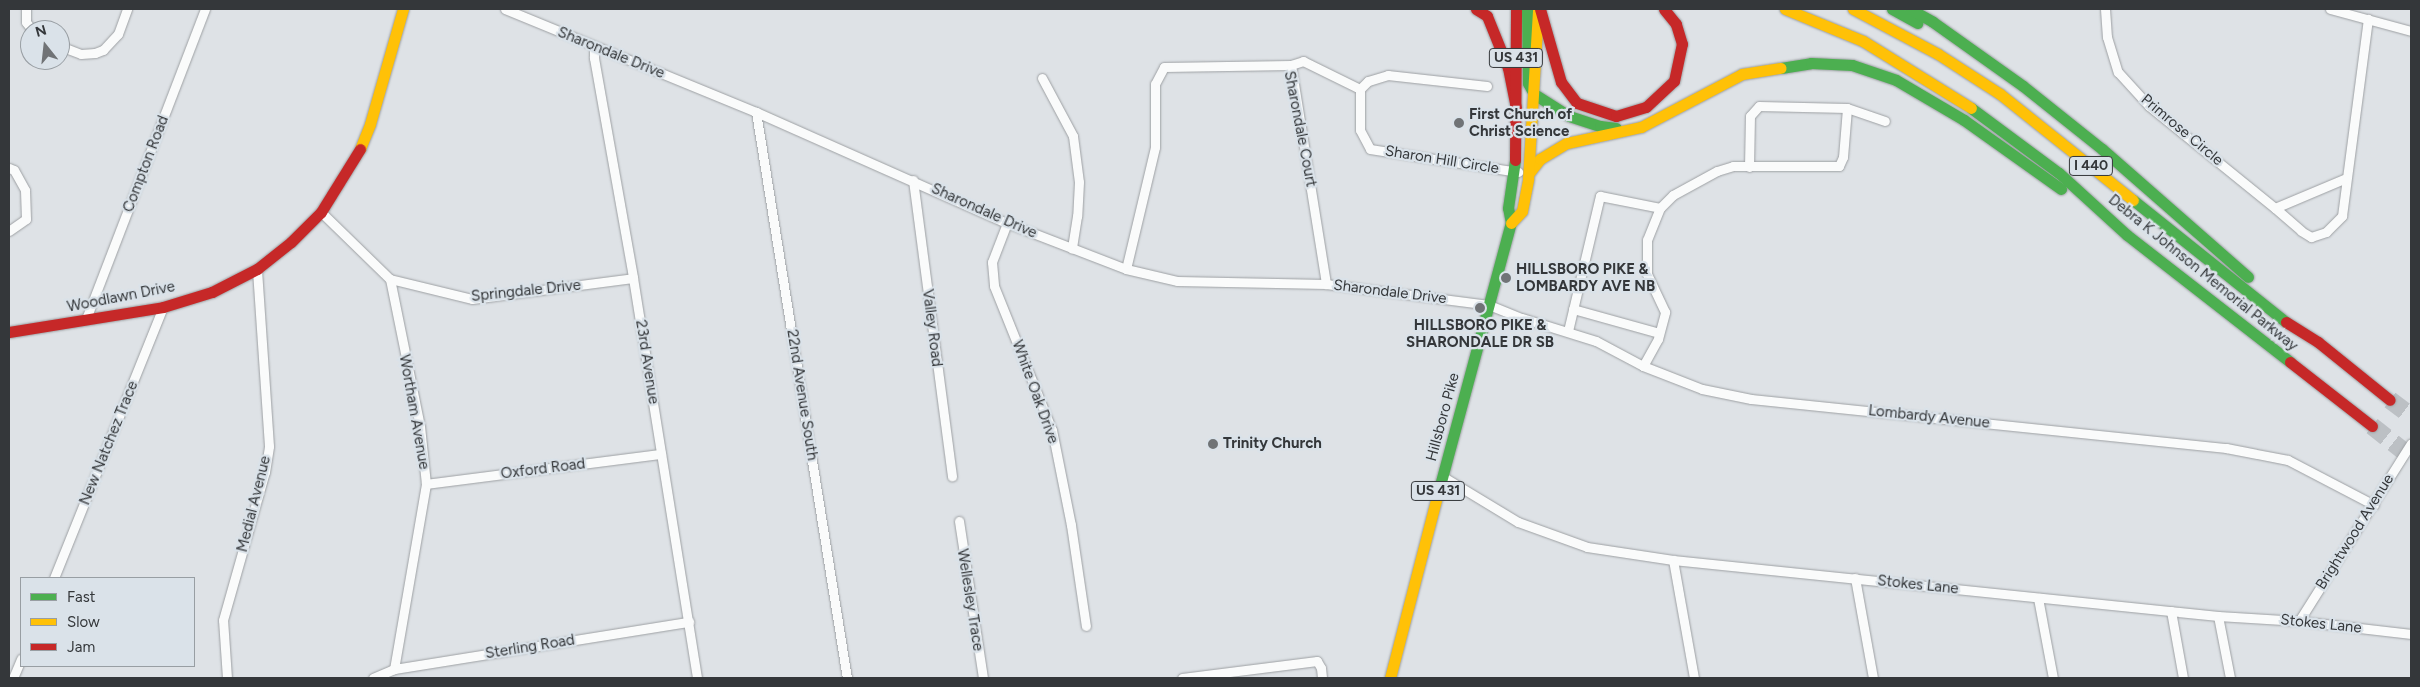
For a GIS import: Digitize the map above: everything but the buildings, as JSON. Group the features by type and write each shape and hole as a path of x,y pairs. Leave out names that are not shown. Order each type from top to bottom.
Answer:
{"main road":[{"name":"Woodlawn Drive","path":"9,332 164,307 212,292 257,269 291,242 321,212 360,148 370,124 403,9"},
{"path":"1476,9 1487,16 1508,68 1516,108"},
{"name":"Hillsboro Pike","path":"1512,223 1508,208 1515,172 1516,9"},
{"path":"1527,9 1528,83 1534,94 1569,116 1600,126 1626,129"},
{"path":"1539,9 1561,82 1577,103 1616,116 1646,107 1674,81 1682,44 1676,24 1664,9"},
{"name":"Hillsboro Pike","path":"1390,678 1442,476 1512,223 1522,211 1529,173 1539,9"},
{"name":"Debra K Johnson Memorial Parkway","path":"1784,9 1863,42 1986,117 2059,173 2128,236 2372,426"},
{"name":"Debra K Johnson Memorial Parkway","path":"1853,9 1938,54 2000,94 2288,322 2318,342 2390,400"},
{"path":"1892,9 2023,86"},
{"path":"1910,9 1933,22 2023,86 2109,155 2292,316 2318,342"},
{"path":"1529,173 1540,160 1567,143 1642,127 1742,74 1811,63 1852,65 1896,80 1964,120 2128,236"}],"street":[{"path":"70,50 81,54 95,53 103,50 118,34 126,9"},
{"name":"Compton Road","path":"86,319 205,9"},
{"name":"Sharondale Drive","path":"505,9 756,112 1007,223 1126,269 1177,281 1326,284 1489,305"},
{"name":"Primrose Circle","path":"2106,9 2107,37 2118,72 2149,106 2311,237 2326,232 2342,216 2368,19"},
{"path":"2330,9 2411,31"},
{"name":"23rd Avenue","path":"594,46 594,58 634,278 697,678"},
{"path":"1292,65 1303,61 1360,89 1368,81 1388,75 1487,86"},
{"name":"Sharondale Court","path":"1126,269 1155,147 1155,84 1164,67 1292,65 1326,284"},
{"path":"1042,78 1073,136 1079,182 1078,216 1072,249"},
{"name":"Sharon Hill Circle","path":"1360,89 1360,130 1370,149 1529,173"},
{"path":"1749,167 1750,116 1759,106 1847,108 1885,120"},
{"path":"1643,366 1659,333 1665,312 1647,274 1647,240 1660,208 1673,195 1717,171 1733,166 1838,166 1843,157 1847,108"},
{"name":"22nd Avenue South","path":"756,112 847,678"},
{"path":"9,168 14,170 25,190 26,218 9,231"},
{"path":"2275,208 2346,178"},
{"name":"Valley Road","path":"913,180 952,476"},
{"path":"1568,331 1600,196 1660,208"},
{"path":"321,212 390,279"},
{"name":"White Oak Drive","path":"1007,223 992,262 994,286 1052,430 1071,525 1086,626"},
{"name":"Medial Avenue","path":"227,678 223,620 264,472 269,446 257,269"},
{"name":"Springdale Drive","path":"390,279 472,299 634,278"},
{"name":"Wortham Avenue","path":"390,279 420,426 426,484 394,669"},
{"name":"Lombardy Avenue","path":"1489,305 1522,318 1596,341 1643,366 1702,389 1751,399 2226,448 2288,460 2374,505"},
{"name":"New Natchez Trace","path":"54,577 164,307"},
{"path":"1572,312 1659,333"},
{"name":"Brightwood Avenue","path":"2299,620 2374,505 2411,443"},
{"name":"Oxford Road","path":"426,484 661,454"},
{"name":"Stokes Lane","path":"1442,476 1525,524 1587,547 1673,560 2218,616 2299,620 2411,634"},
{"name":"Wellesley Trace","path":"959,521 983,678"},
{"path":"1673,560 1694,678"},
{"path":"1855,578 1873,678"},
{"path":"2038,598 2053,678"},
{"path":"2171,611 2183,678"},
{"path":"2218,616 2230,678"},
{"name":"Sterling Road","path":"373,678 394,669 689,622"},
{"path":"13,678 20,661"},
{"path":"1182,678 1317,661 1321,668 1322,678"}],"tunnel":[{"path":"2390,400 2411,416"},
{"path":"2372,426 2411,457"}],"traffic: fast":[{"path":"1527,9 1528,83 1534,94 1569,116 1600,126 1616,128"},
{"path":"1892,9 1917,23"},
{"path":"1910,9 1933,22 2023,86 2102,149 2248,277"},
{"path":"1781,68 1811,63 1852,65 1896,80 1964,120 2061,189"},
{"path":"1971,108 2059,173 2127,235 2290,362"},
{"path":"1439,489 1511,223 1508,208 1515,160"},
{"path":"2133,200 2286,322"}],"traffic: slow":[{"path":"360,149 370,124 403,9"},
{"path":"1511,223 1522,211 1528,179 1538,9"},
{"path":"1785,9 1863,41 1971,108"},
{"path":"1853,9 1938,54 2000,94 2133,200"},
{"path":"1529,173 1540,159 1567,143 1641,127 1742,74 1781,68"},
{"path":"1390,678 1439,489"}],"traffic: jam":[{"path":"1476,9 1487,16 1508,68 1516,108"},
{"path":"1515,160 1516,9"},
{"path":"1540,9 1561,82 1577,103 1616,116 1646,107 1674,81 1682,44 1676,24 1664,9"},
{"path":"9,332 163,307 212,292 257,269 291,242 321,212 360,149"},
{"path":"2286,322 2318,342 2390,400"},
{"path":"2290,362 2372,426"}],"place":[{"name":"First Church of Christ Science","path":"1459,123"},
{"name":"HILLSBORO PIKE & LOMBARDY AVE NB","path":"1506,278"},
{"name":"HILLSBORO PIKE & SHARONDALE DR SB","path":"1480,308"},
{"name":"Trinity Church","path":"1213,444"}]}
